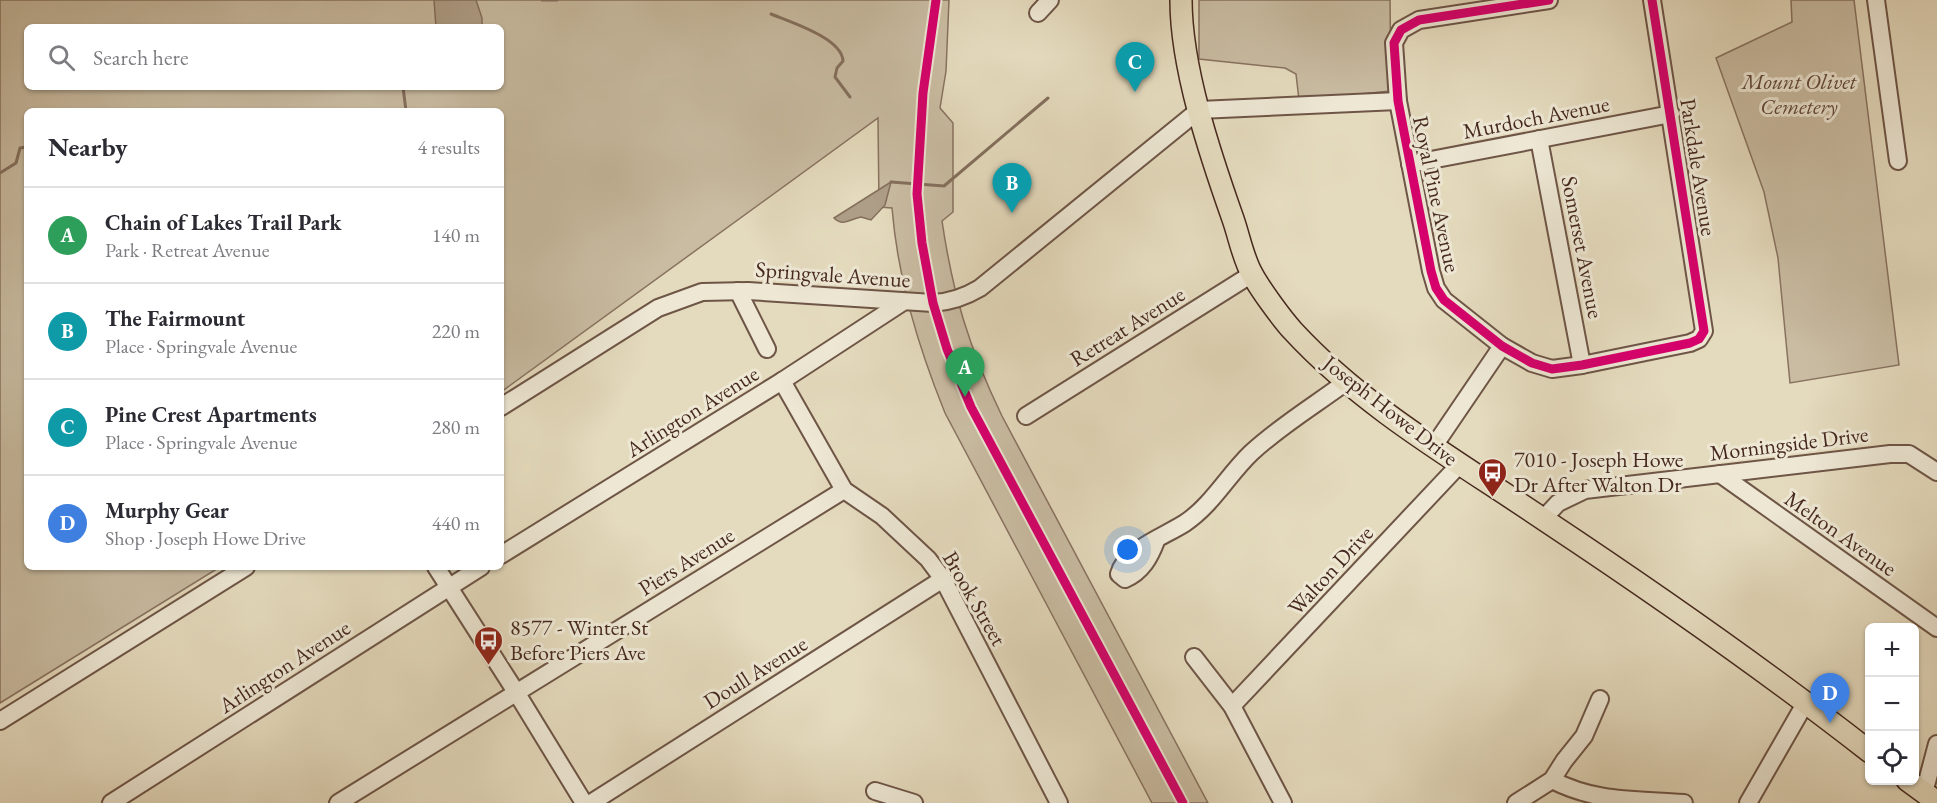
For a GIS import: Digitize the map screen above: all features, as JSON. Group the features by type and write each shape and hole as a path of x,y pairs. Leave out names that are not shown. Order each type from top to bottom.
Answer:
{"main road":[{"name":"Joseph Howe Drive","path":"1181,0 1186,59 1226,199 1252,274 1292,330 1346,382 1394,419 1688,616 1806,702 1865,749"},
{"path":"1914,785 1931,797"}],"street":[{"path":"1038,14 1050,0"},
{"name":"Royal Pine Avenue","path":"1550,0 1419,20 1401,30 1394,43 1398,101 1436,288 1444,300 1502,346 1532,363 1552,369 1582,365 1700,339"},
{"name":"Parkdale Avenue","path":"1652,0 1704,321 1704,331 1700,339"},
{"path":"1876,0 1898,160"},
{"path":"1199,110 1398,101"},
{"name":"Springvale Avenue","path":"504,405 658,308 702,292 738,291 903,302 945,302 967,296 980,288 1199,110"},
{"name":"Murdoch Avenue","path":"1410,164 1671,114"},
{"name":"Somerset Avenue","path":"1539,139 1582,365"},
{"name":"Retreat Avenue","path":"1026,416 1252,274"},
{"path":"738,291 767,349"},
{"name":"Arlington Avenue","path":"504,553 782,381 903,302"},
{"path":"1434,446 1502,346"},
{"name":"Brook Street","path":"782,381 844,490 882,516 928,559 943,579 1059,803"},
{"path":"1156,541 1200,512 1251,454 1346,382"},
{"name":"Morningside Drive","path":"1543,519 1558,503 1585,490 1890,454 1909,454 1937,472"},
{"name":"Walton Drive","path":"1232,706 1460,464"},
{"name":"Melton Avenue","path":"1720,474 1937,628"},
{"name":"Piers Avenue","path":"338,803 844,490"},
{"path":"0,721 241,570"},
{"path":"438,570 584,803"},
{"name":"Arlington Avenue","path":"111,803 476,570"},
{"name":"Doull Avenue","path":"591,803 943,579"},
{"path":"1194,657 1232,706 1283,803"},
{"path":"1516,803 1552,780 1584,736 1600,699"},
{"path":"1748,803 1806,702"},
{"path":"1931,797 1937,744"},
{"path":"1552,780 1565,789 1610,802 1684,803"},
{"path":"875,791 914,803"}],"green space":[{"path":"0,0 949,0 946,71 940,108 953,123 953,212 942,221 951,273 971,344 1002,416 1208,803 1152,803 945,413 926,363 904,287 892,208 879,207 878,118 504,390 504,108 24,108 24,570 215,570 0,703"},
{"path":"1199,0 1390,0 1391,91 1299,100 1296,74 1285,68 1199,59"},
{"name":"Mount Olivet Cemetery","path":"1791,0 1854,0 1899,365 1790,383 1778,258 1764,192 1716,58 1792,22"}],"shaded area":[{"path":"434,0 476,0 482,24 436,24"},
{"path":"891,182 885,205 871,220 861,217 840,222 834,218"}],"waterway":[{"path":"542,0 557,0"},
{"path":"771,14 802,26 834,45 843,61 837,68 835,77 850,97"},
{"path":"403,90 406,108"},
{"path":"891,182 944,186 1048,98"},
{"path":"0,173 16,163 20,148 24,147"}],"cycle path":[{"path":"936,0 923,93 917,194 922,243 933,303 947,349 971,407 1183,803"},
{"path":"1549,0 1419,20 1401,30 1394,43 1398,101 1436,288 1444,300 1502,346 1532,363 1552,369 1690,343 1699,339 1704,331 1652,0"}],"place":[{"name":"Pine Crest Apartments","path":"1135,92"},
{"name":"The Fairmount","path":"1012,213"},
{"name":"Chain of Lakes Trail Park","path":"965,397"},
{"name":"7010 - Joseph Howe Dr After Walton Dr","path":"1493,498"},
{"name":"8577 - Winter St Before Piers Ave","path":"489,666"},
{"name":"Murphy Gear","path":"1830,723"}]}
